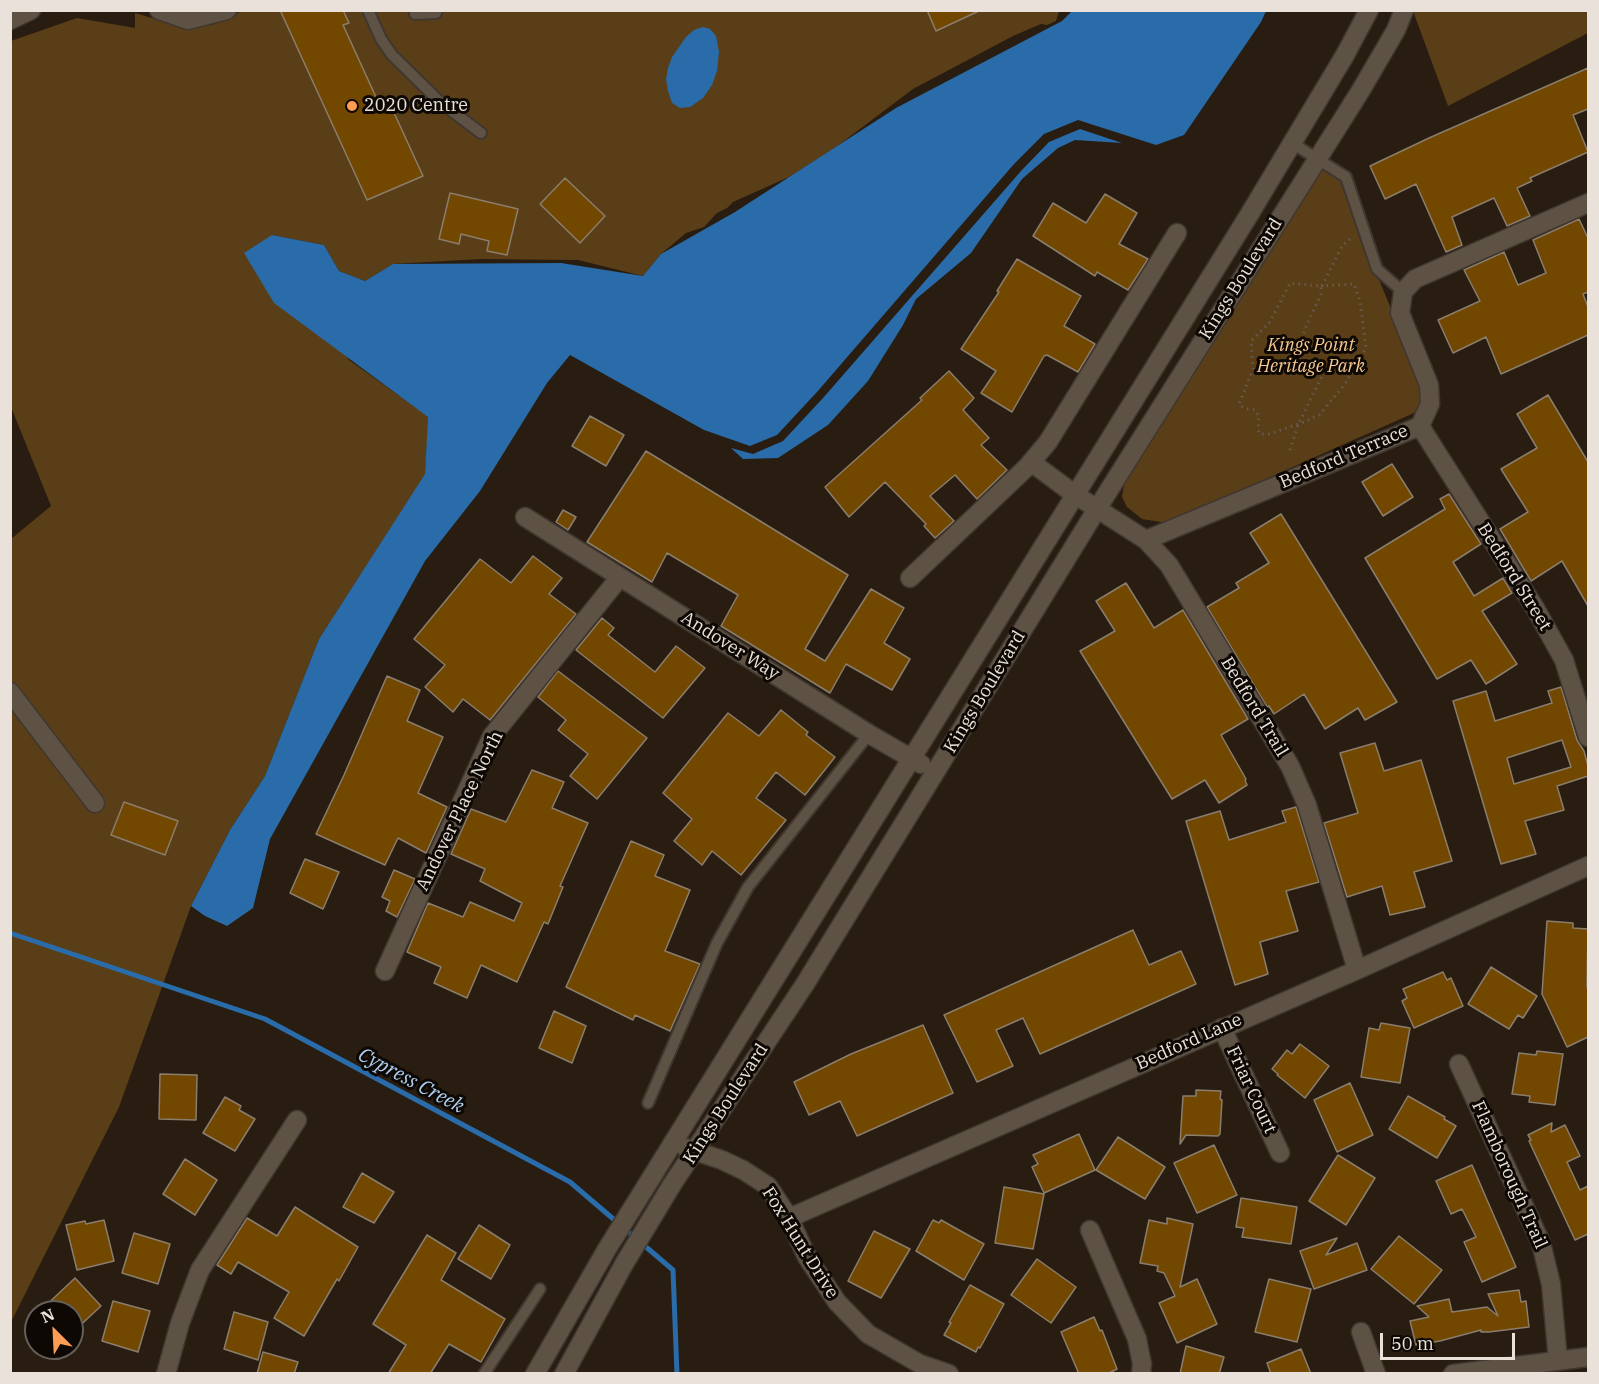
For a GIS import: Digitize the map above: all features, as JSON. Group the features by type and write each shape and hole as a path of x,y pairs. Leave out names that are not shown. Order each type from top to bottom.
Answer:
{"street":[{"path":"10,20 31,10"},
{"path":"159,10 188,20 227,10"},
{"name":"Kings Boulevard","path":"535,1374 607,1249 913,759 1292,143 1369,10"},
{"name":"Kings Boulevard","path":"564,1374 624,1264 673,1183 804,984 1097,509 1379,60 1404,10"},
{"path":"1403,292 1415,279 1588,203"},
{"path":"910,578 1048,442 1177,233"},
{"name":"Bedford Terrace","path":"1146,540 1420,426 1430,404 1429,384 1400,313 1403,292"},
{"name":"Bedford Street","path":"1420,426 1535,608 1564,660 1588,737"},
{"name":"Bedford Trail","path":"1030,462 1074,494 1146,540 1169,565 1290,766 1307,805 1357,970"},
{"name":"Andover Way","path":"525,517 869,734 936,772"},
{"name":"Andover Place North","path":"385,971 492,736 620,577"},
{"path":"10,692 95,803"},
{"name":"Bedford Lane","path":"789,1218 1357,970 1588,866"},
{"name":"Friar Court","path":"1222,1028 1280,1153"},
{"name":"Flamborough Trail","path":"1459,1064 1541,1243 1551,1284 1558,1361"},
{"path":"166,1374 180,1323 200,1270 297,1120"},
{"name":"Fox Hunt Drive","path":"673,1144 743,1170 768,1186 789,1218 807,1257 837,1302 868,1334 918,1369 949,1374"},
{"path":"1090,1230 1137,1339 1142,1364 1141,1374"},
{"path":"1361,1332 1376,1374"},
{"path":"1453,1374 1588,1357"}],"lane":[{"path":"368,10 381,39 392,55 440,102 481,133"},
{"path":"415,10 415,15 436,13 436,10"},
{"path":"1292,143 1346,177 1377,269 1403,292"},
{"path":"648,1103 717,943 748,887 869,734"},
{"path":"484,1374 540,1289"}],"path":[{"path":"1305,345 1303,337 1305,329 1329,268 1345,241 1354,236"},
{"path":"1290,283 1322,286 1354,284 1360,301 1366,348 1346,384 1328,407 1312,419 1298,425 1269,434 1260,434 1259,416 1255,410 1244,408 1239,404 1253,369 1251,341 1270,322 1290,283"},
{"path":"1290,450 1298,425 1322,376 1323,367 1319,358"}],"green space":[{"path":"244,10 1059,11 1056,21 1047,25 1041,24 1013,36 913,89 836,147 791,176 733,202 717,213 704,227 686,233 661,254 643,276 578,260 481,259 393,264 365,281 339,271 324,245 272,235 349,360 429,417 425,475 319,639 265,776 230,830 191,906 119,1107 11,1322 11,539 51,506 11,407 11,41 77,18 135,28 135,13 175,25 212,25"},
{"path":"1413,11 1588,11 1588,33 1448,106"},
{"name":"Kings Point Heritage Park","path":"1320,166 1343,181 1367,251 1424,388 1420,406 1414,413 1167,523 1142,519 1127,507 1122,497 1124,485"}],"water":[{"path":"1072,11 1266,11 1261,22 1184,135 1156,145 1078,120 1044,134 1014,164 817,392 777,435 750,446 704,430 570,355 547,383 480,491 425,561 270,839 253,908 227,926 205,916 191,906 230,830 265,776 319,639 425,474 428,417 274,303 244,253 272,235 324,245 339,271 365,281 393,264 561,263 643,276 661,254 735,212 896,108 1062,21"},
{"path":"703,27 710,29 716,36 719,52 717,71 712,85 703,98 690,107 680,108 672,103 668,91 666,79 668,68 672,57 686,37 694,30"},
{"path":"1080,129 1122,143 1075,140 1058,148 1022,179 971,253 916,299 903,325 868,381 828,425 778,458 743,459 731,448 753,454 783,441 1021,171 1049,142"}],"building":[{"name":"2020 Centre","path":"280,10 343,10 349,23 343,25 381,108 390,104 423,176 367,200"},
{"path":"927,10 981,10 936,31"},
{"path":"1588,68 1588,109 1573,115 1588,152 1530,178 1532,181 1517,188 1530,216 1507,226 1494,198 1452,217 1462,245 1446,252 1416,184 1385,199 1370,166"},
{"path":"565,178 605,216 580,243 540,204"},
{"path":"450,193 518,209 507,255 487,251 489,241 461,234 459,244 439,239"},
{"path":"1105,194 1137,213 1119,244 1148,259 1128,290 1097,272 1095,276 1033,236 1053,203 1086,223"},
{"path":"1579,219 1588,238 1588,292 1583,294 1588,307 1588,335 1501,374 1486,337 1453,353 1438,320 1480,301 1464,270 1504,252 1518,285 1546,273 1533,240"},
{"path":"1017,259 1081,296 1064,326 1095,344 1078,372 1047,355 1044,356 1012,412 981,393 996,371 961,349 999,292 997,291"},
{"path":"949,371 974,398 963,410 989,438 981,445 1007,470 977,499 955,475 930,496 954,521 935,538 924,526 926,524 885,482 849,517 825,487 922,400 920,398"},
{"path":"1548,395 1588,462 1588,606 1562,561 1531,581 1500,529 1528,512 1501,469 1537,448 1517,414"},
{"path":"590,416 624,435 606,466 572,446"},
{"path":"646,451 848,575 805,649 825,661 871,589 904,608 884,643 910,659 892,690 846,664 830,693 721,626 738,595 667,553 652,582 587,542"},
{"path":"1392,464 1413,497 1383,516 1362,482"},
{"path":"1449,494 1481,544 1453,562 1474,596 1503,578 1512,593 1482,611 1517,664 1486,684 1471,660 1437,679 1365,558 1445,509 1440,499"},
{"path":"563,510 576,517 568,530 556,522"},
{"path":"1281,514 1397,702 1365,720 1358,708 1325,729 1304,694 1274,714 1269,706 1267,707 1207,607 1239,588 1236,583 1269,563 1250,533"},
{"path":"533,556 562,578 549,594 576,614 490,720 463,699 453,712 425,687 445,665 414,639 480,559 511,583"},
{"path":"1126,583 1154,628 1183,610 1248,719 1221,735 1246,779 1247,785 1219,803 1205,780 1172,799 1080,651 1115,631 1096,601"},
{"path":"602,618 614,628 608,635 655,672 676,646 705,668 663,718 576,650"},
{"path":"558,671 647,738 597,799 570,776 588,754 558,730 566,720 538,697"},
{"path":"387,676 420,690 407,721 443,737 418,793 447,807 426,853 398,838 385,865 316,834"},
{"path":"1561,687 1577,740 1584,751 1588,776 1557,786 1564,810 1525,821 1536,854 1501,864 1453,701 1486,691 1495,721 1552,703 1548,691","holes":["1562,740 1571,767 1514,784 1507,758"]},
{"path":"781,710 808,732 806,735 835,757 805,795 776,772 756,798 786,820 741,875 712,851 702,865 674,841 692,819 663,793 728,713 759,736"},
{"path":"1375,743 1384,771 1421,760 1452,861 1414,872 1425,907 1390,915 1382,886 1347,897 1324,823 1358,813 1340,753"},
{"path":"532,770 564,782 552,808 588,823 560,886 563,887 548,924 544,922 517,982 481,965 467,998 434,983 441,967 407,952 428,903 463,917 470,902 514,921 522,903 480,881 485,869 451,854 471,809 506,822"},
{"path":"124,802 178,821 165,855 111,835"},
{"path":"1296,807 1319,882 1286,891 1298,931 1260,942 1268,974 1235,985 1186,821 1220,811 1229,840 1286,822 1282,811"},
{"path":"631,841 664,855 655,876 690,890 665,951 700,964 670,1031 635,1015 633,1020 566,987"},
{"path":"305,859 339,872 323,909 290,893"},
{"path":"394,870 415,879 397,917 386,911 390,901 382,897"},
{"path":"1547,921 1573,923 1573,928 1588,929 1588,1037 1567,1047 1542,994"},
{"path":"1133,930 1149,965 1181,951 1196,984 1040,1054 1023,1018 996,1030 1013,1066 977,1082 944,1015"},
{"path":"1491,967 1537,996 1523,1018 1518,1015 1509,1029 1468,1004"},
{"path":"1443,972 1447,980 1451,978 1463,1006 1414,1028 1402,1001 1407,998 1403,989"},
{"path":"554,1011 586,1026 572,1063 539,1048"},
{"path":"1381,1023 1410,1028 1400,1083 1361,1077 1369,1028 1379,1030"},
{"path":"923,1025 953,1093 857,1136 840,1101 809,1115 794,1082 851,1054"},
{"path":"1300,1044 1329,1066 1305,1098 1272,1069 1287,1050 1292,1054"},
{"path":"1537,1051 1563,1054 1555,1105 1529,1102 1530,1096 1512,1094 1519,1053 1536,1055"},
{"path":"160,1074 197,1075 196,1120 159,1119"},
{"path":"1350,1083 1373,1135 1337,1152 1314,1100"},
{"path":"1196,1090 1221,1091 1220,1134 1218,1136 1186,1135 1180,1144 1183,1096 1196,1096"},
{"path":"1408,1096 1445,1117 1444,1119 1456,1126 1437,1158 1389,1129"},
{"path":"225,1097 241,1106 239,1110 255,1119 235,1151 203,1133"},
{"path":"1552,1123 1551,1132 1565,1125 1580,1156 1567,1162 1580,1190 1588,1186 1588,1234 1575,1240 1529,1141 1531,1140 1528,1135"},
{"path":"1079,1134 1095,1170 1044,1193 1032,1167 1038,1164 1033,1155"},
{"path":"1118,1137 1165,1167 1145,1199 1096,1170"},
{"path":"1214,1145 1237,1195 1197,1213 1174,1163"},
{"path":"1338,1155 1375,1178 1346,1225 1309,1201"},
{"path":"185,1159 217,1180 195,1215 163,1194"},
{"path":"1472,1165 1516,1267 1482,1282 1464,1242 1476,1237 1462,1209 1451,1214 1436,1181"},
{"path":"362,1173 394,1192 374,1223 343,1207"},
{"path":"1004,1187 1044,1194 1033,1249 995,1243"},
{"path":"1241,1198 1297,1207 1291,1244 1242,1237 1244,1228 1236,1227"},
{"path":"295,1207 358,1247 304,1336 274,1318 289,1292 238,1262 231,1274 217,1265 247,1218 277,1236"},
{"path":"1167,1218 1193,1224 1180,1287 1197,1279 1217,1324 1177,1343 1159,1303 1175,1296 1164,1273 1157,1271 1158,1266 1140,1263 1149,1220 1167,1224"},
{"path":"104,1220 114,1261 77,1270 66,1225"},
{"path":"933,1220 939,1223 941,1220 984,1244 964,1280 916,1251"},
{"path":"479,1225 510,1245 491,1279 458,1259"},
{"path":"874,1231 910,1249 881,1298 848,1281"},
{"path":"134,1233 170,1244 158,1284 122,1273"},
{"path":"427,1235 456,1253 441,1280 505,1319 481,1362 449,1344 430,1374 388,1374 406,1345 373,1324"},
{"path":"1399,1236 1442,1270 1414,1304 1371,1269"},
{"path":"1337,1238 1326,1255 1357,1243 1367,1270 1314,1289 1300,1251"},
{"path":"1037,1259 1076,1287 1051,1323 1011,1295"},
{"path":"75,1278 101,1306 84,1322 84,1300 52,1300"},
{"path":"1269,1279 1311,1289 1297,1342 1255,1332"},
{"path":"970,1285 1004,1304 976,1352 944,1335"},
{"path":"1519,1290 1521,1302 1526,1301 1529,1327 1489,1332 1481,1332 1481,1330 1416,1345 1410,1321 1429,1317 1417,1306 1449,1299 1452,1312 1487,1307 1498,1316 1488,1294"},
{"path":"113,1301 150,1311 138,1352 102,1341"},
{"path":"234,1312 268,1322 258,1360 224,1349"},
{"path":"1094,1317 1100,1331 1102,1330 1117,1369 1107,1374 1079,1374 1061,1332"},
{"path":"1186,1346 1224,1357 1219,1374 1180,1374"},
{"path":"1301,1349 1311,1374 1271,1374 1267,1363"},
{"path":"263,1352 298,1362 294,1374 257,1374"}],"waterway":[{"name":"Cypress Creek","path":"10,933 265,1019 570,1182 673,1270 677,1374"}],"place":[{"name":"2020 Centre","path":"352,106"}]}
